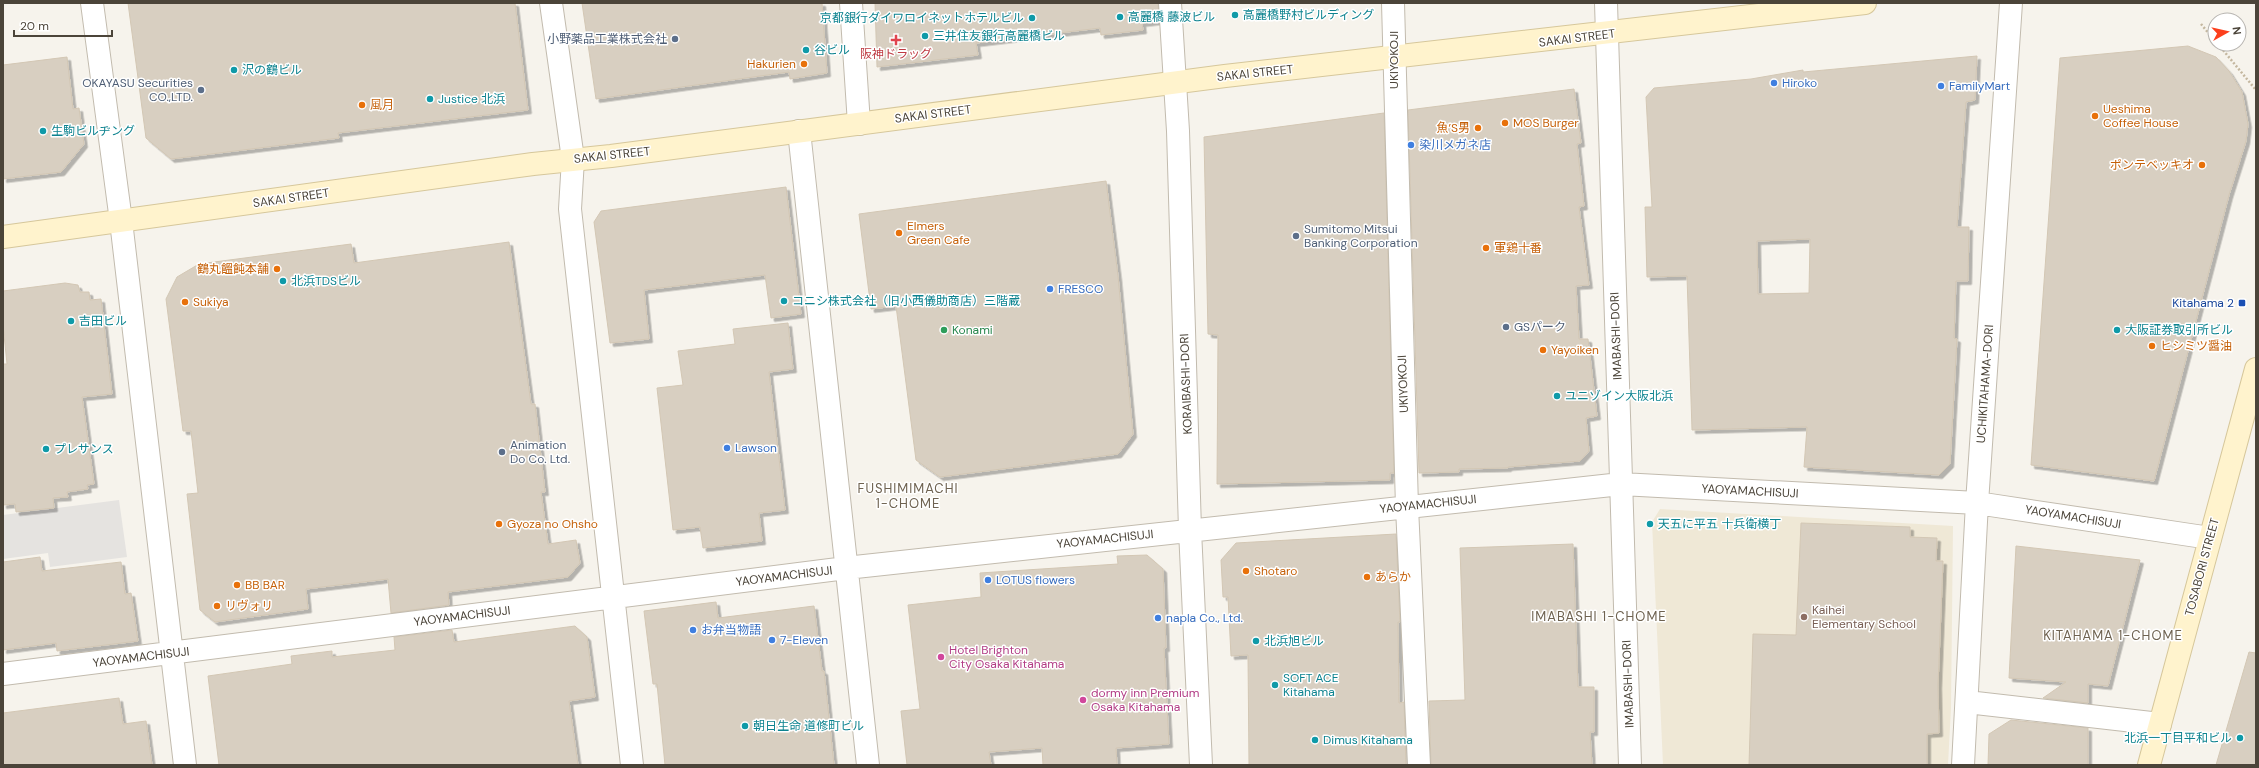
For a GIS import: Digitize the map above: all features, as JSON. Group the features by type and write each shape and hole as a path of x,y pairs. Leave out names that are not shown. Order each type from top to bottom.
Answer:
{"main road":[{"name":"SAKAI STREET","path":"3,237 573,159 611,156 1176,82 1394,59 1865,3"},
{"name":"TOSABORI STREET","path":"2149,765 2256,369"}],"street":[{"path":"92,3 121,221 185,765"},
{"path":"551,3 573,159 570,209 612,598 632,765"},
{"path":"851,3 859,124"},
{"name":"KORAIBASHI-DORI","path":"1170,3 1176,82 1190,530 1202,765"},
{"name":"UKIYOKOJI","path":"1393,3 1407,507 1419,765"},
{"name":"IMABASHI-DORI","path":"1606,3 1607,84 1630,765"},
{"name":"UCHIKITAHAMA-DORI","path":"1963,765 1977,503 2011,3"},
{"path":"799,131 868,765"},
{"name":"YAOYAMACHISUJI","path":"3,674 846,568 1621,484 1977,503 2210,538"},
{"path":"1967,702 2160,724"}],"path":[{"path":"2201,24 2207,31"},
{"path":"2225,52 2256,90"}],"shaded area":[{"path":"119,500 127,557 50,567 48,553 3,559 3,515"},
{"name":"Kaihei Elementary School","path":"1660,509 1953,526 1951,708 1948,765 1663,765 1652,522"}],"building":[{"path":"128,3 515,3 528,110 338,133 339,138 171,159 146,138"},
{"name":"小野薬品工業株式会社","path":"582,3 822,3 827,73 790,79 789,72 596,99"},
{"path":"875,3 1158,3 1159,21 1142,23 1143,30 1101,35 1100,28 976,43 978,55 877,67"},
{"name":"大阪証券取引所ビル","path":"2188,46 2216,57 2229,71 2242,92 2248,124 2246,141 2229,195 2154,481 2031,465 2060,58"},
{"path":"1977,56 1975,100 1966,102 1957,227 1969,227 1968,281 1956,281 1954,338 1957,339 1950,464 1939,475 1804,467 1807,427 1692,430 1687,276 1647,277 1645,207 1652,207 1646,97 1654,88 1751,79 1803,70 1803,72","holes":["1810,239 1809,293 1758,294 1757,241"]},
{"path":"67,57 73,109 79,108 84,144 61,172 3,179 3,65"},
{"path":"1574,89 1581,143 1577,144 1584,206 1579,207 1589,285 1576,286 1579,339 1588,339 1597,416 1586,418 1589,451 1580,461 1508,468 1459,469 1459,472 1419,473 1408,110"},
{"name":"Sumitomo Mitsui Banking Corporation","path":"1384,113 1394,473 1390,473 1390,480 1217,484 1218,335 1208,334 1204,137"},
{"path":"1106,181 1118,276 1133,434 1118,454 940,477 916,460 896,306 871,309 859,214"},
{"path":"786,187 801,314 771,318 765,275 644,290 649,339 610,343 594,222 601,211"},
{"path":"509,242 531,404 535,404 545,492 541,492 548,544 576,540 580,563 568,577 448,592 449,605 391,613 388,579 306,589 308,609 215,622 200,610 187,494 198,493 191,431 183,431 166,299 177,277 199,264 351,244 354,263"},
{"path":"65,283 78,285 80,292 89,292 90,300 101,299 112,394 82,397 94,484 87,485 88,489 67,492 68,497 53,498 54,508 16,512 15,504 3,505 3,364 7,364 3,325 3,291"},
{"path":"788,323 793,369 769,372 785,510 759,513 762,541 703,548 700,527 673,530 657,388 683,385 678,351 735,344 733,329"},
{"path":"1801,523 1910,527 1910,537 1937,538 1936,561 1943,561 1938,685 1939,733 1927,734 1927,765 1749,765 1753,634 1796,635"},
{"path":"1396,534 1400,622 1398,622 1399,703 1404,702 1406,765 1249,765 1248,655 1231,656 1228,597 1223,597 1221,560 1236,543"},
{"path":"1573,544 1578,687 1594,687 1594,732 1590,732 1592,765 1431,765 1429,701 1465,700 1460,548"},
{"path":"2016,546 2140,560 2108,686 2088,684 2088,703 2043,698 2066,682 2009,678"},
{"path":"1147,555 1163,569 1166,648 1164,648 1169,744 1116,748 1117,765 1043,765 1042,748 989,752 991,765 907,765 901,711 920,709 908,605 981,597 980,573 1118,564 1117,556"},
{"path":"40,557 42,571 121,562 125,594 131,593 138,641 57,651 56,643 3,650 3,562"},
{"path":"716,602 718,618 814,606 822,671 824,671 834,765 665,765 657,684 653,684 644,611"},
{"path":"575,626 587,637 595,697 569,701 578,765 219,765 208,676 292,664 291,656 332,651 332,657 395,650 394,637 452,630 454,642"},
{"name":"北浜一丁目平和ビル","path":"2249,652 2256,653 2256,765 2216,765"},
{"path":"119,698 123,724 146,721 152,765 3,765 3,713"},
{"path":"2011,720 2088,728 2088,765 1988,765 1989,734"}],"place":[{"name":"高麗橋野村ビルディング","path":"1235,15"},
{"name":"高麗橋 藤波ビル","path":"1120,17"},
{"name":"京都銀行ダイワロイネットホテルビル","path":"1032,18"},
{"name":"三井住友銀行高麗橋ビル","path":"925,36"},
{"name":"小野薬品工業株式会社","path":"675,39"},
{"name":"阪神ドラッグ","path":"896,40"},
{"name":"谷ビル","path":"806,50"},
{"name":"Hakurien","path":"804,64"},
{"name":"沢の鶴ビル","path":"234,70"},
{"name":"Hiroko","path":"1774,83"},
{"name":"FamilyMart","path":"1941,86"},
{"name":"OKAYASU Securities CO.,LTD.","path":"201,90"},
{"name":"Justice 北浜","path":"430,99"},
{"name":"風月","path":"362,105"},
{"name":"Ueshima Coffee House","path":"2095,116"},
{"name":"MOS Burger","path":"1505,123"},
{"name":"魚’S男","path":"1478,128"},
{"name":"生駒ビルヂング","path":"43,131"},
{"name":"染川メガネ店","path":"1411,145"},
{"name":"ポンテベッキオ","path":"2202,165"},
{"name":"Elmers Green Cafe","path":"899,233"},
{"name":"Sumitomo Mitsui Banking Corporation","path":"1296,236"},
{"name":"軍鶏十番","path":"1486,248"},
{"name":"鶴丸饂飩本舗","path":"277,269"},
{"name":"北浜TDSビル","path":"283,281"},
{"name":"FRESCO","path":"1050,289"},
{"name":"コニシ株式会社（旧小西儀助商店）三階蔵","path":"784,301"},
{"name":"Sukiya","path":"185,302"},
{"name":"Kitahama 2","path":"2242,303"},
{"name":"吉田ビル","path":"71,321"},
{"name":"GSパーク","path":"1506,327"},
{"name":"Konami","path":"944,330"},
{"name":"大阪証券取引所ビル","path":"2117,330"},
{"name":"ヒシミツ醤油","path":"2152,346"},
{"name":"Yayoiken","path":"1543,350"},
{"name":"ユニゾイン大阪北浜","path":"1557,396"},
{"name":"Lawson","path":"727,448"},
{"name":"プレサンス","path":"46,449"},
{"name":"Animation Do Co. Ltd.","path":"502,452"},
{"name":"Gyoza no Ohsho","path":"499,524"},
{"name":"天五に平五 十兵衛横丁","path":"1650,524"},
{"name":"Shotaro","path":"1246,571"},
{"name":"あらか","path":"1367,577"},
{"name":"LOTUS flowers","path":"988,580"},
{"name":"BB BAR","path":"237,585"},
{"name":"リヴォリ","path":"217,606"},
{"name":"Kaihei Elementary School","path":"1804,617"},
{"name":"napla Co., Ltd.","path":"1158,618"},
{"name":"お弁当物語","path":"693,630"},
{"name":"7-Eleven","path":"772,640"},
{"name":"北浜旭ビル","path":"1256,641"},
{"name":"Hotel Brighton City Osaka Kitahama","path":"941,657"},
{"name":"SOFT ACE Kitahama","path":"1275,685"},
{"name":"dormy inn Premium Osaka Kitahama","path":"1083,700"},
{"name":"朝日生命 道修町ビル","path":"745,726"},
{"name":"北浜一丁目平和ビル","path":"2240,738"},
{"name":"Dimus Kitahama","path":"1315,740"}],"district":[{"name":"FUSHIMIMACHI 1-CHOME","path":"908,496"},
{"name":"IMABASHI 1-CHOME","path":"1599,616"},
{"name":"KITAHAMA 1-CHOME","path":"2113,635"}]}
